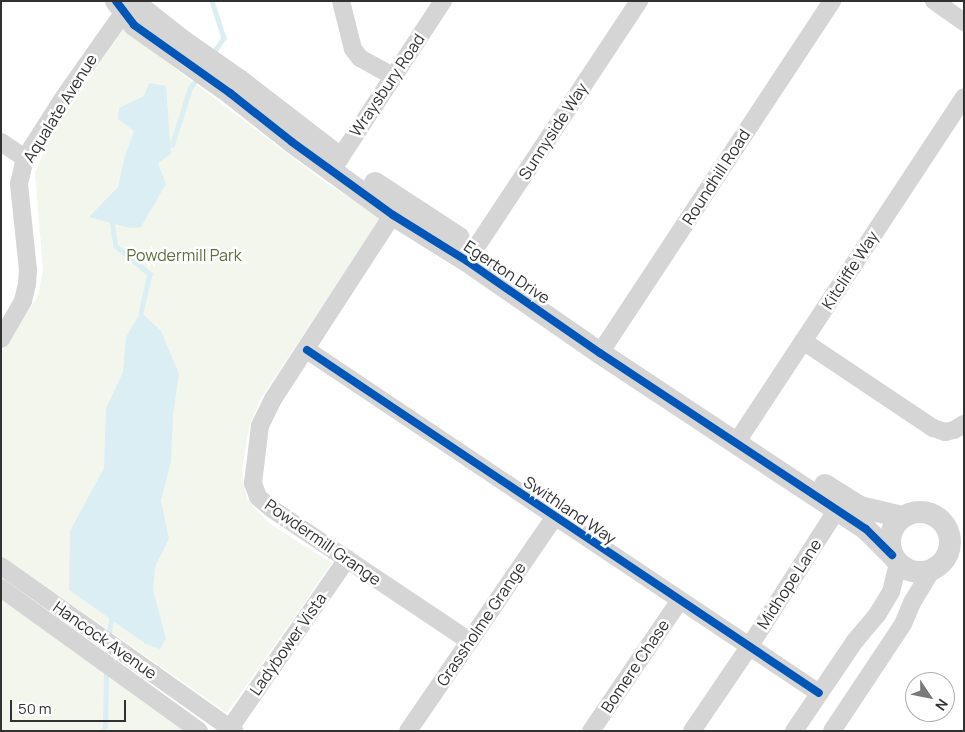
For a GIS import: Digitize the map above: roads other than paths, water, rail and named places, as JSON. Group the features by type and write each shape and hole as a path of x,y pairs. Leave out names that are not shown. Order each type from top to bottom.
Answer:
{"street":[{"path":"341,1 353,49 360,58 393,76"},
{"name":"Wraysbury Road","path":"336,163 443,1"},
{"name":"Sunnyside Way","path":"472,255 639,1"},
{"name":"Roundhill Road","path":"604,347 832,1"},
{"path":"934,1 964,22"},
{"name":"Egerton Drive","path":"126,5 179,48 235,86 292,142 336,163 397,208 472,255 604,347 740,438 836,511 866,530 895,559 914,572 947,562 949,537 955,529 939,519 921,512 902,517 860,507 740,438"},
{"name":"Aqualate Avenue","path":"1,338 23,301 27,284 28,270 19,184 25,158 126,5"},
{"name":"Kitcliffe Way","path":"740,438 964,97"},
{"path":"1,142 25,158"},
{"name":"Powdermill Grange","path":"397,208 307,350 289,373 260,426 253,483 258,497 272,509 469,642"},
{"path":"803,341 933,428 945,432 954,430 964,424"},
{"name":"Swithland Way","path":"307,350 819,693"},
{"name":"Midhope Lane","path":"692,731 749,647 836,511"},
{"name":"Grassholme Grange","path":"408,731 555,516"},
{"path":"794,731 819,693 877,615 891,592 895,559 890,545 890,534 902,517"},
{"name":"Ladybower Vista","path":"232,729 347,559"},
{"path":"832,731 903,624 913,600 947,562"},
{"name":"Hancock Avenue","path":"1,566 232,729"},
{"name":"Hancock Avenue","path":"1,588 199,731"},
{"name":"Bomere Chase","path":"591,731 680,600"}],"waterway":[{"path":"212,1 224,38 213,54"},
{"path":"172,145 190,88 198,77"},
{"path":"112,221 116,246 150,274 141,312"},
{"path":"109,633 111,619"},
{"path":"103,731 105,726 106,675"}],"park label":[{"name":"Powdermill Park","path":"184,255"}]}
